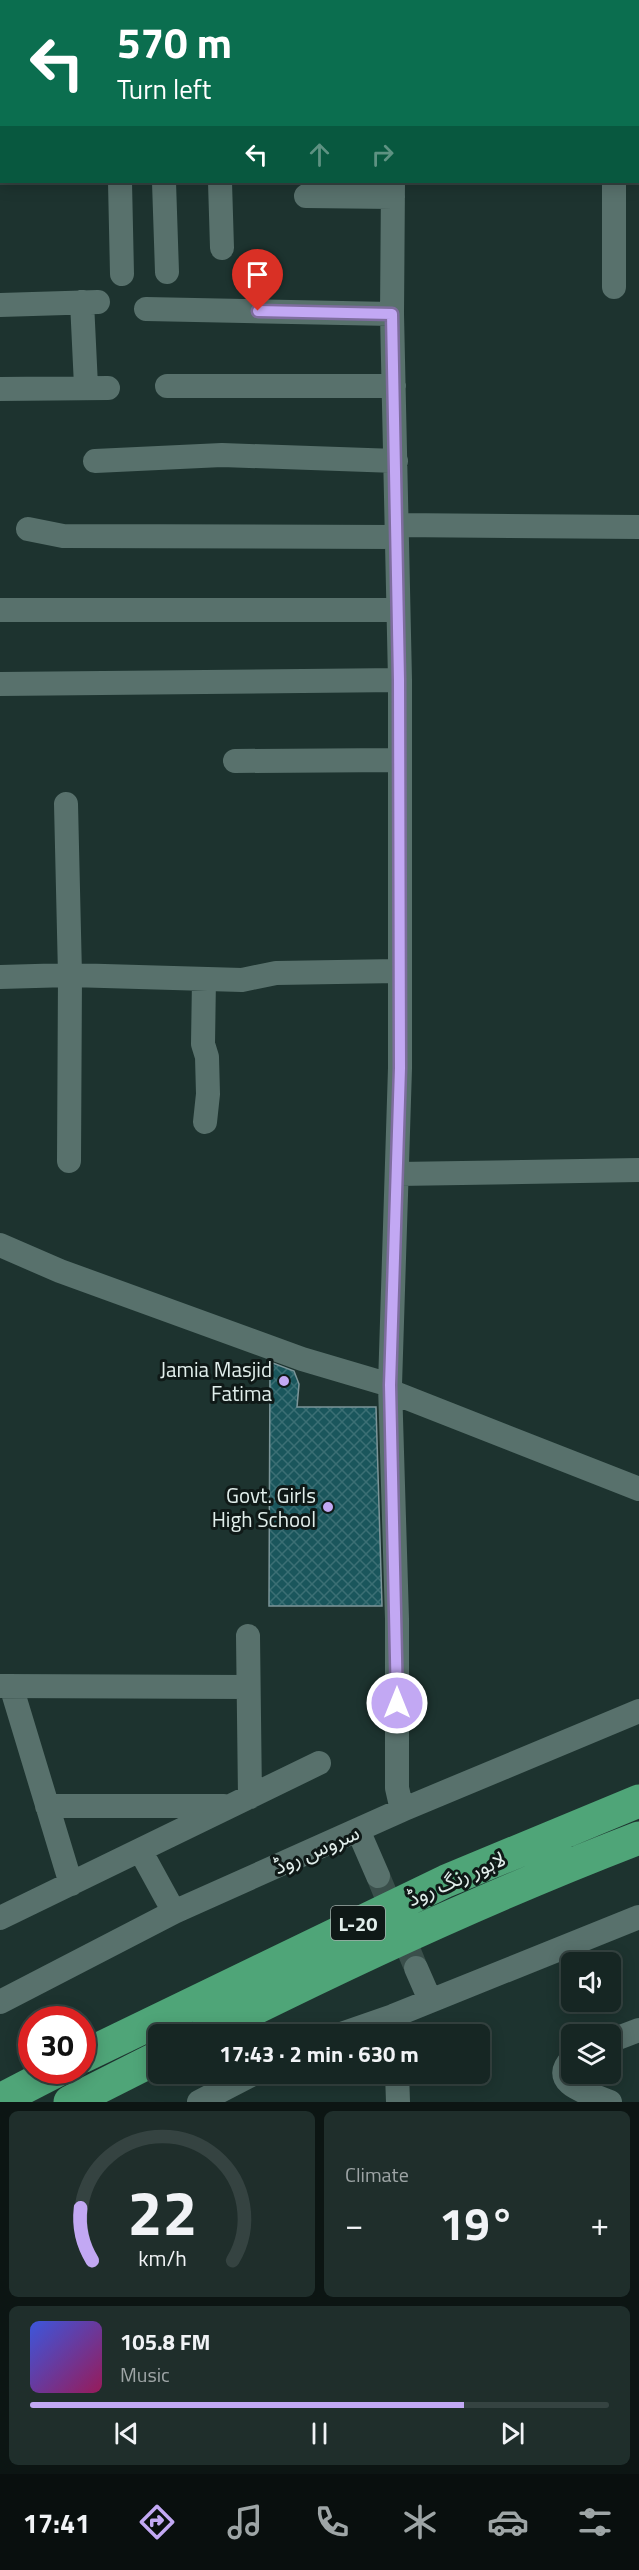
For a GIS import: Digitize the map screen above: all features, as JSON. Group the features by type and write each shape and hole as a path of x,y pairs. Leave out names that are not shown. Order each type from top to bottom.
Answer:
{"highway":[{"name":"لاہور رنگ روڈ","path":"96,2050 446,1881 639,1801"},
{"name":"لاہور رنگ روڈ","path":"224,2024 415,1932 639,1838"},
{"path":"70,2102 148,2063"},
{"path":"0,2100 31,2084"}],"street":[{"path":"120,183 122,274"},
{"path":"164,183 167,272"},
{"path":"220,183 222,248"},
{"path":"614,183 614,287"},
{"path":"306,196 393,189 392,314 399,680 398,1174 391,1388 397,1788 402,1810"},
{"path":"0,305 90,302 97,387 0,389"},
{"path":"146,309 392,314"},
{"path":"167,386 394,386"},
{"path":"95,461 222,455 396,461"},
{"path":"28,529 63,536 639,527"},
{"path":"0,610 398,610"},
{"path":"0,684 399,680"},
{"path":"235,761 398,760"},
{"path":"66,804 70,975 69,1161"},
{"path":"0,977 70,975 242,980 276,973 398,971"},
{"path":"204,979 203,1044 207,1057 208,1094 205,1122"},
{"path":"398,1174 639,1170"},
{"path":"0,1245 60,1271 291,1355 391,1388 639,1489"},
{"path":"240,1801 248,1687 248,1636"},
{"path":"71,1884 6,1686 248,1687"},
{"name":"سروس روڈ","path":"0,2002 174,1912 402,1810 639,1711"},
{"path":"0,1918 319,1763"},
{"path":"47,1806 240,1801"},
{"path":"358,1830 378,1876"},
{"path":"140,1850 174,1912"},
{"path":"396,2024 430,2000 639,1917"},
{"path":"416,1968 430,2000"},
{"path":"621,2037 639,2030"},
{"path":"199,2102 234,2084"},
{"path":"397,2084 398,2102"},
{"path":"568,2084 610,2102"}],"building":[{"name":"Govt. Girls High School","path":"270,1362 294,1371 299,1384 297,1407 376,1407 382,1606 269,1606"}],"tunnel":[{"path":"378,1876 416,1968"}],"place":[{"name":"Jamia Masjid Fatima","path":"284,1381"},
{"name":"Govt. Girls High School","path":"328,1507"}],"route":[{"path":"258,311 392,314 399,680 400,1068 390,1385 397,1619 397,1703"}]}
